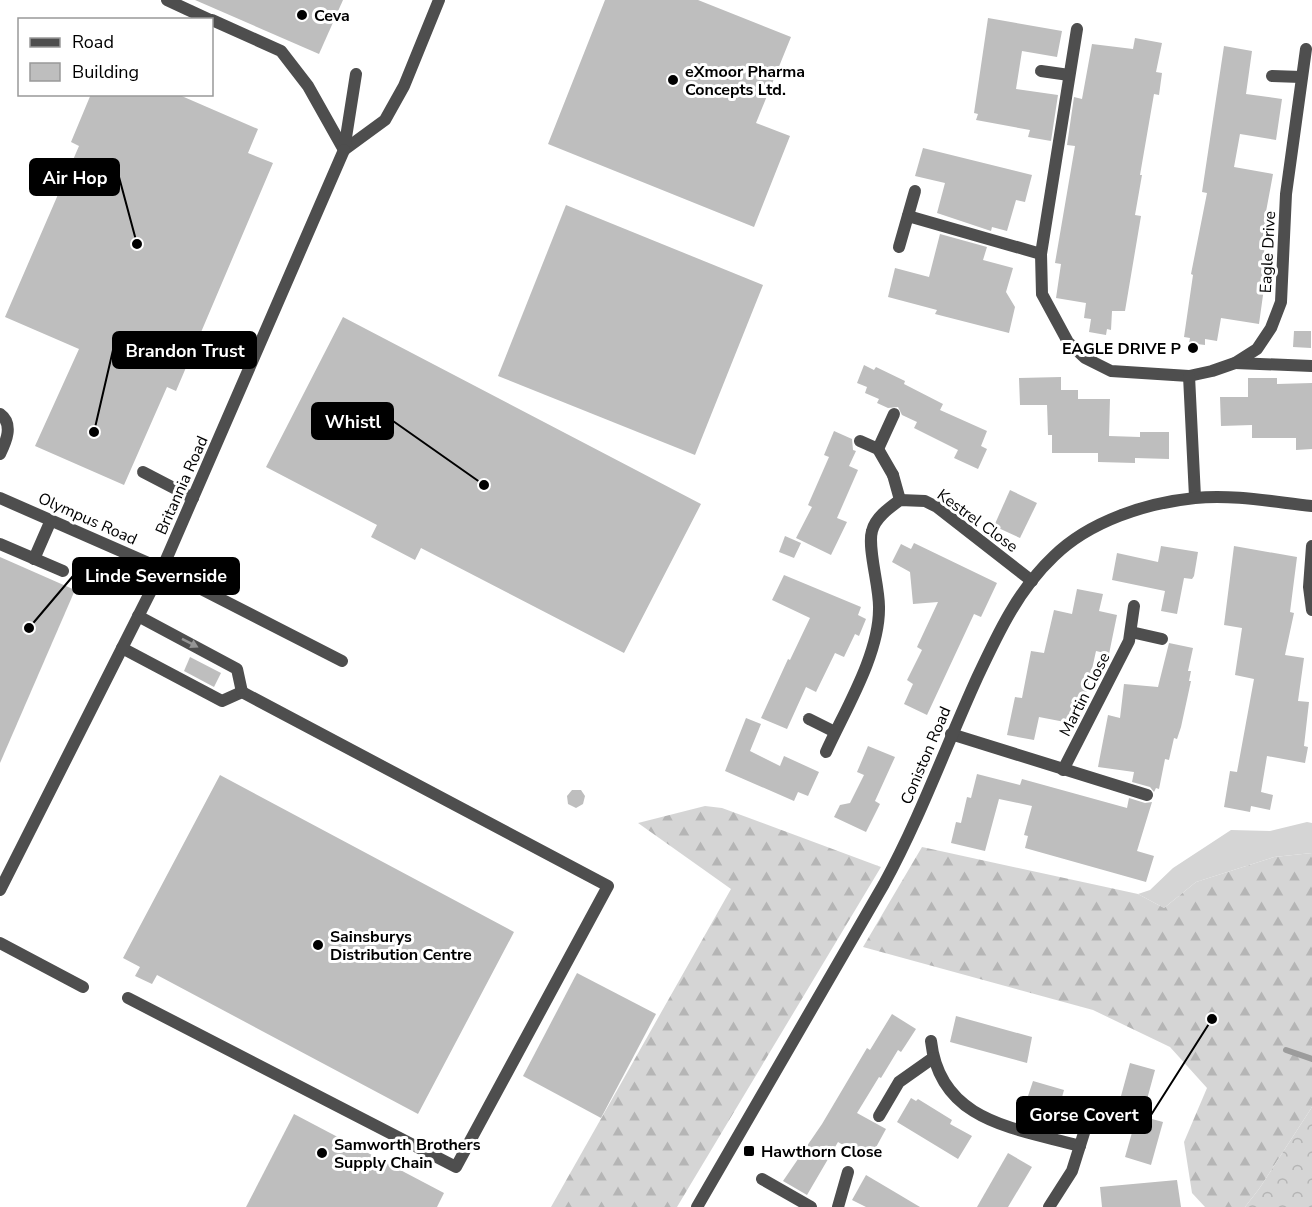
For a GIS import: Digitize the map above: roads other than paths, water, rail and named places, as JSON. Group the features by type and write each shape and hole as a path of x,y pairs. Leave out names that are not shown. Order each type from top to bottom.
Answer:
{"street":[{"path":"167,0 207,18"},
{"path":"213,21 281,51 308,86 344,150 385,120 404,86 439,0"},
{"name":"Eagle Drive","path":"1077,29 1041,254 1042,294 1068,342 1085,358 1111,371 1189,376 1235,363 1257,349 1271,328 1281,302 1286,194 1306,49"},
{"path":"1041,71 1069,75"},
{"name":"Britannia Road","path":"0,890 162,569 193,498 344,150 356,74"},
{"path":"1272,76 1301,77"},
{"path":"899,247 915,191"},
{"path":"908,216 1041,254"},
{"path":"1235,363 1312,366"},
{"path":"1189,376 1196,497"},
{"path":"0,414 4,417 8,429 0,454"},
{"path":"878,449 894,414"},
{"path":"826,752 876,640 879,609 872,531 886,511 900,500 893,475 878,449 860,441"},
{"path":"143,472 193,498"},
{"name":"Coniston Road","path":"697,1207 904,847 951,734 1006,617 1032,580 1054,555 1091,530 1141,508 1196,497 1243,498 1312,506"},
{"name":"Olympus Road","path":"0,498 162,569 342,661"},
{"name":"Kestrel Close","path":"900,500 925,501 937,507 1032,580"},
{"path":"34,559 51,520"},
{"path":"0,544 63,571"},
{"path":"1312,546 1309,587 1312,610"},
{"name":"Martin Close","path":"1063,770 1131,632 1134,606"},
{"path":"128,998 456,1167 608,886 242,692 237,669 138,616"},
{"path":"1131,632 1162,639"},
{"path":"122,648 222,701 242,692"},
{"path":"808,719 835,732"},
{"path":"951,734 1147,795"},
{"path":"0,943 83,987"},
{"path":"931,1041 933,1058 950,1094 982,1118 1080,1146"},
{"path":"879,1116 899,1082 933,1058"},
{"path":"1049,1207 1072,1171 1089,1117"},
{"path":"838,1207 848,1172"},
{"path":"762,1179 811,1207"}],"waterway":[{"path":"1286,1050 1312,1059"}],"place":[{"name":"Ceva","path":"302,15"},
{"name":"eXmoor Pharma Concepts Ltd.","path":"673,80"},
{"name":"Air Hop","path":"137,244"},
{"name":"EAGLE DRIVE P","path":"1193,348"},
{"name":"Brandon Trust","path":"94,432"},
{"name":"Whistl","path":"484,485"},
{"name":"Linde Severnside","path":"29,628"},
{"name":"Sainsburys Distribution Centre","path":"318,945"},
{"name":"Gorse Covert","path":"1212,1019"},
{"name":"Hawthorn Close","path":"749,1151"},
{"name":"Samworth Brothers Supply Chain","path":"322,1153"}]}
